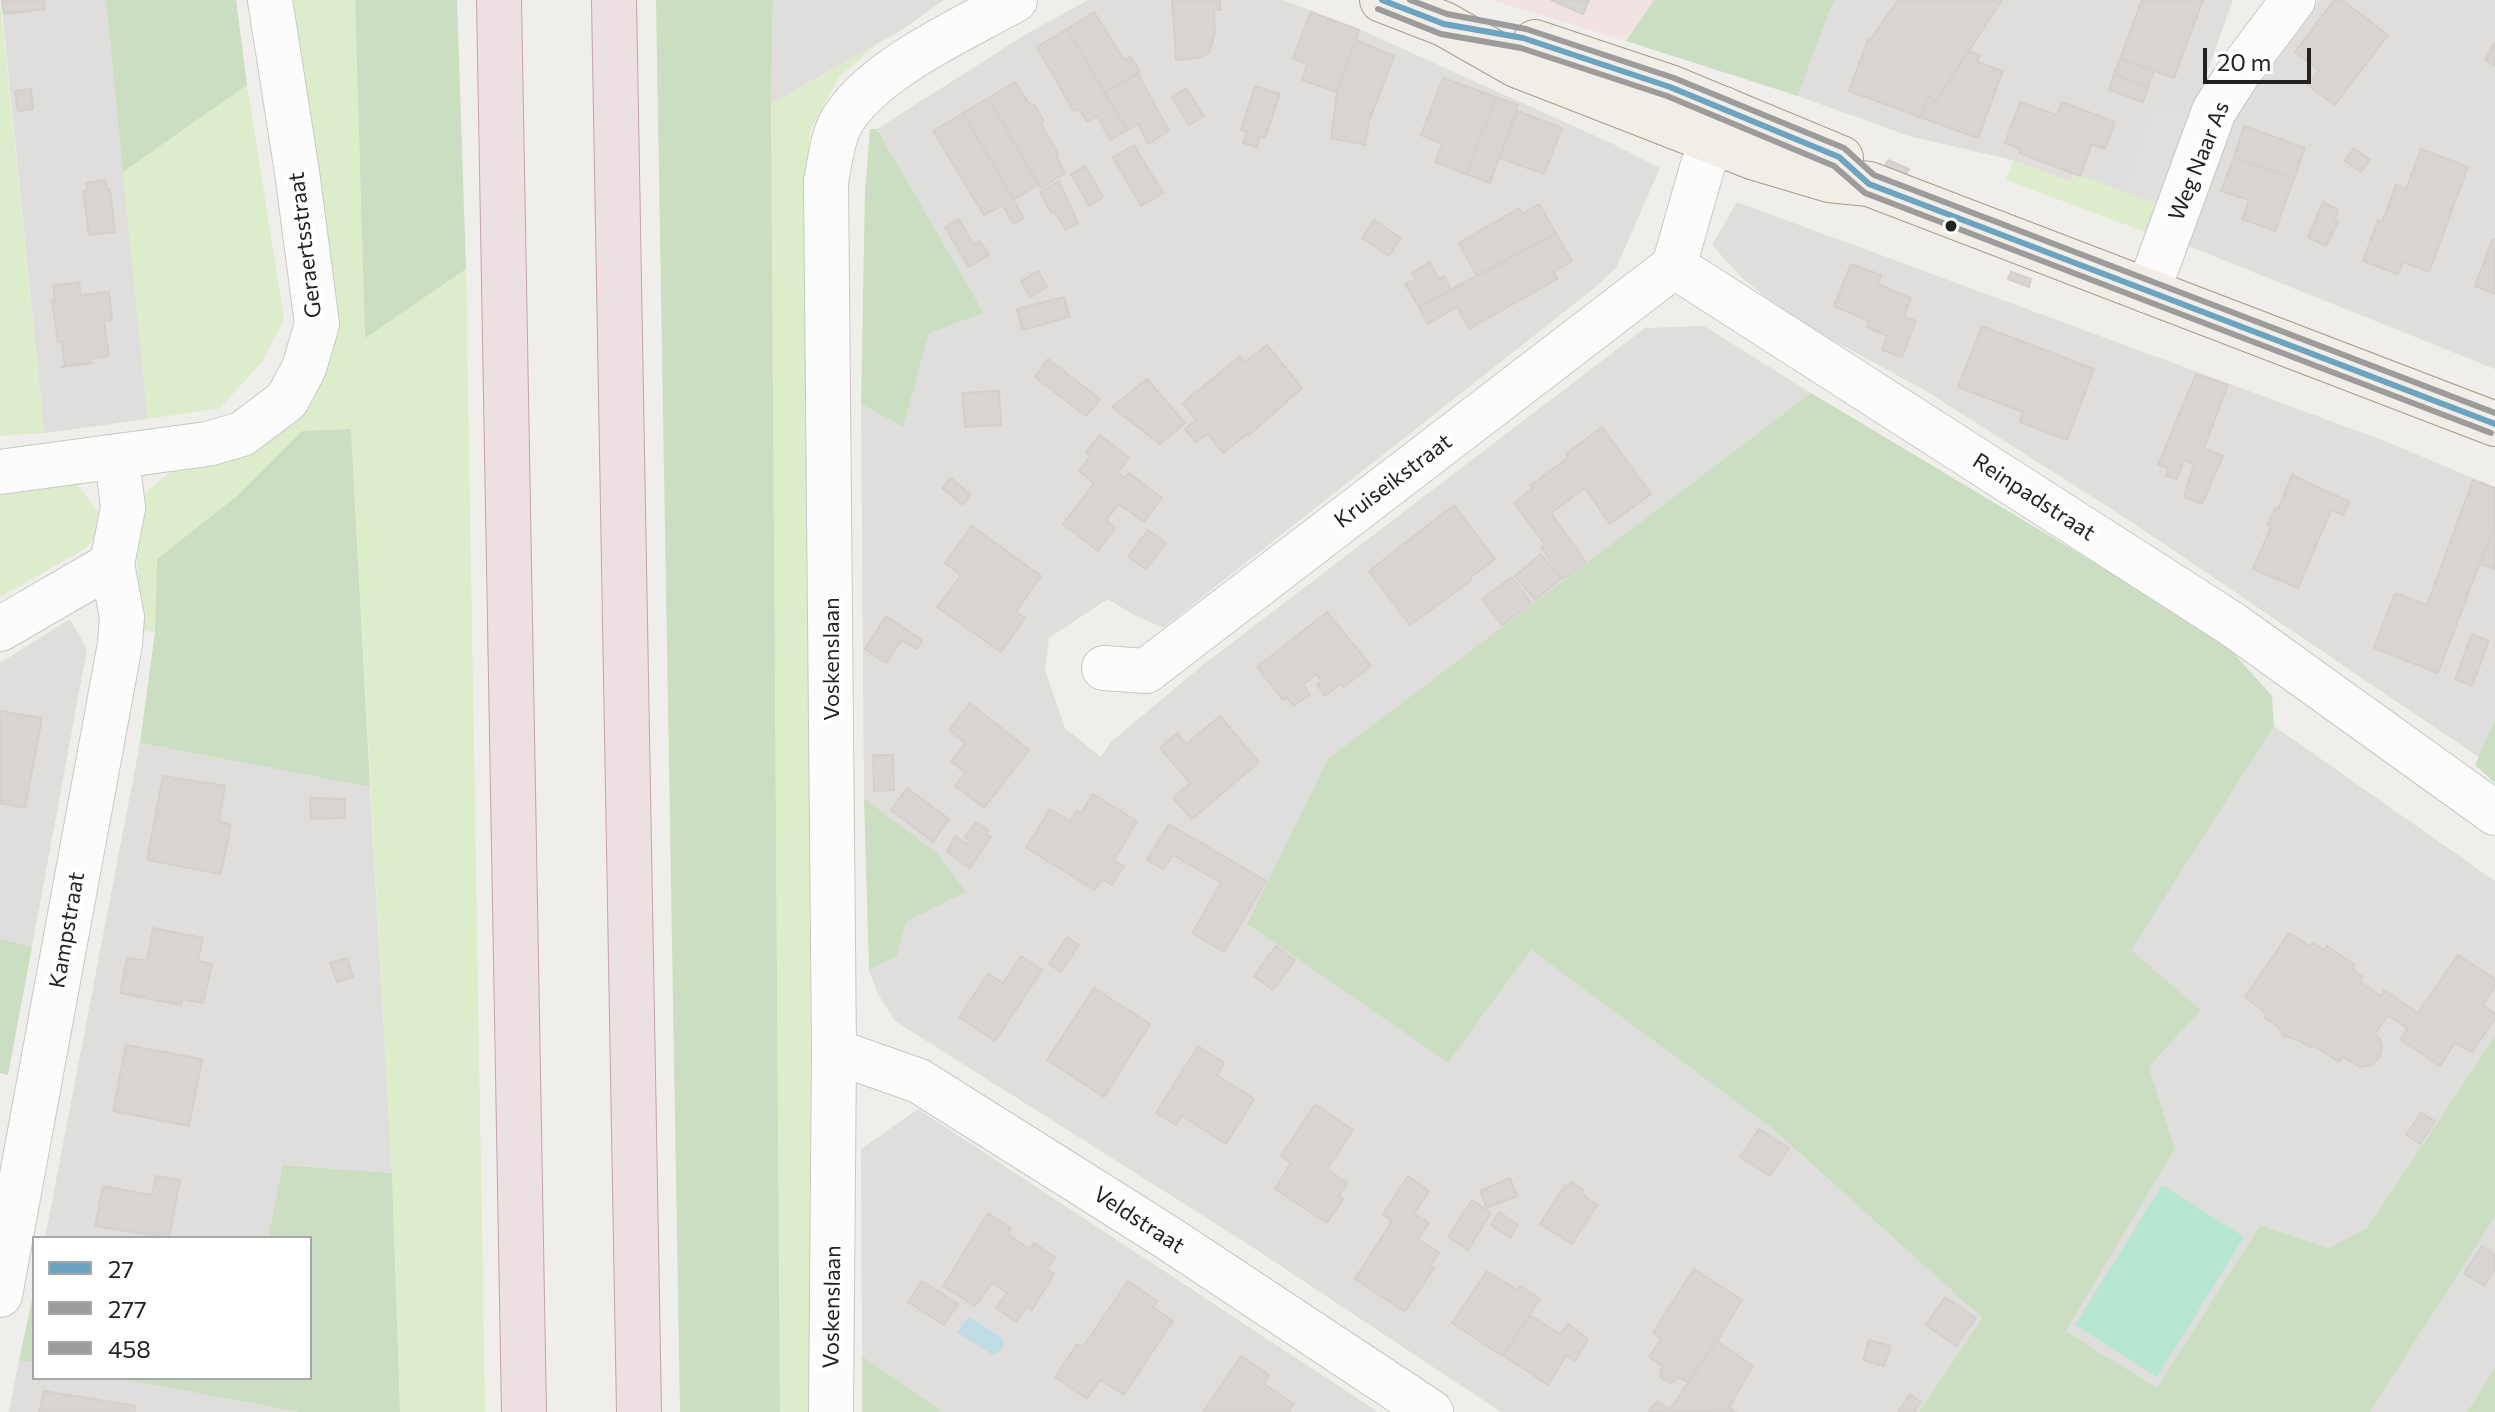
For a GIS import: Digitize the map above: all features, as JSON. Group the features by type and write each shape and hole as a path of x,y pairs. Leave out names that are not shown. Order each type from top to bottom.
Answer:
{"highway":[{"path":"499,0 524,1412"},
{"path":"614,0 639,1412"}],"main road":[{"path":"1382,0 1434,14 1516,65 1718,125 1755,158 1829,180 1869,184 2495,424"}],"street":[{"name":"Geraertsstraat","path":"0,472 198,446 242,434 287,400 304,368 317,324 270,0"},
{"name":"Voskenslaan","path":"831,1412 834,1051 826,181 841,122 872,86 909,59 1015,0"},
{"name":"Weg Naar As","path":"2148,291 2214,111 2293,0"},
{"path":"1674,266 1718,125"},
{"name":"Kruiseikstraat","path":"1104,668 1146,671 1674,266"},
{"name":"Reinpadstraat","path":"1674,266 2232,624 2495,813"},
{"path":"0,629 112,564 123,508 117,457"},
{"name":"Kampstraat","path":"0,1295 120,644 122,617 112,564"},
{"name":"Veldstraat","path":"834,1051 919,1081 1165,1236 1431,1412"}],"shaded area":[{"path":"1,0 106,0 148,419 44,433"},
{"path":"773,0 944,0 900,31 771,104"},
{"path":"1088,0 1283,0 1359,29 1660,168 1616,268 1163,628 1108,599 1049,638 1045,670 1065,728 1101,757 1111,742 1204,664 1645,328 1704,326 1811,393 1597,556 1277,866 1247,924 1448,1063 1531,950 1774,1130 1982,1318 1919,1412 1501,1412 1243,1241 895,1021 878,994 869,971 897,956 906,922 936,852 864,798 861,404 903,426 929,333 984,313 877,129 1028,33"},
{"path":"1491,0 1654,0 1626,41"},
{"path":"1836,0 2233,0 2190,120 2157,109 2129,194 2074,174 2071,182 2012,160 1909,136 1798,96"},
{"path":"2318,0 2495,0 2495,369 2188,246 2237,105"},
{"path":"2157,109 2190,120 2163,205 2129,194"},
{"path":"1737,202 2382,440 2495,487 2495,719 2480,758 2127,519 1926,391 1790,317 1741,277 1712,245"},
{"path":"70,619 87,649 32,947 0,939 0,663"},
{"path":"2274,726 2495,881 2495,1036 2367,1228 2329,1248 2260,1225 2157,1388 2066,1331 2175,1149 2149,1067 2201,1010 2130,950"},
{"path":"140,743 370,787 392,1173 284,1165 268,1236 45,1236"},
{"path":"918,1109 1378,1412 943,1412 862,1356 861,1149"},
{"path":"2495,1217 2495,1367 2467,1412 2370,1412"},
{"path":"19,1360 32,1363 32,1380 127,1380 298,1412 9,1412"}],"green space":[{"path":"0,0 44,433 0,436"},
{"path":"106,0 236,0 247,85 123,172"},
{"path":"287,0 355,0 365,337 466,269 485,1412 400,1412 392,1173 351,429 302,431 237,496 157,559 155,632 143,631 134,532 146,492 177,466 306,404"},
{"path":"355,0 457,0 466,269 365,338"},
{"path":"656,0 773,0 771,104 780,1412 680,1412"},
{"path":"1654,0 1836,0 1798,96 1626,41"},
{"path":"876,45 839,77 809,133 811,1412 780,1412 771,104"},
{"path":"247,85 284,319 262,362 220,408 148,419 123,172"},
{"path":"870,129 877,129 984,313 929,333 903,427 861,404 865,191"},
{"path":"2013,160 2070,182 2074,173 2166,207 2156,236 2006,180"},
{"path":"1811,393 2220,638 2272,696 2274,726 2131,950 2201,1010 2149,1067 2175,1149 2066,1331 2157,1388 2260,1225 2329,1248 2367,1228 2495,1036 2495,1217 2370,1412 1919,1412 1982,1318 1774,1130 1531,950 1448,1063 1247,924 1328,759"},
{"path":"351,429 370,787 140,743 155,632 157,559 237,496 302,431"},
{"path":"76,483 98,512 95,538 86,548 0,597 0,495"},
{"path":"2495,719 2495,783 2475,765"},
{"path":"864,798 936,852 966,892 906,922 897,956 869,971"},
{"path":"0,939 32,947 8,1075 0,1073"},
{"path":"283,1165 392,1173 400,1412 298,1412 127,1380 312,1380 312,1236 268,1236"},
{"path":"2162,1185 2244,1237 2157,1377 2075,1325"},
{"path":"32,1300 32,1363 19,1360"},
{"path":"862,1356 943,1412 862,1412"},
{"path":"2495,1367 2495,1412 2467,1412"}],"water":[{"path":"969,1317 1003,1339 1003,1348 993,1355 957,1332"}],"building":[{"path":"2,0 44,0 45,9 4,14"},
{"path":"1172,0 1220,0 1220,10 1214,10 1215,33 1209,53 1198,58 1176,60"},
{"path":"1551,0 1589,0 1583,14"},
{"path":"1898,0 2002,0 1936,101 1928,97 1920,117 1849,91 1868,39"},
{"path":"2142,0 2203,0 2174,78 2120,59"},
{"path":"2334,0 2342,0 2388,35 2335,105 2307,85 2319,70 2295,52"},
{"path":"1094,12 1124,60 1131,57 1140,72 1104,92 1067,29"},
{"path":"1311,12 1359,30 1337,92 1302,80 1307,64 1293,58"},
{"path":"1067,29 1127,130 1110,140 1097,116 1087,122 1079,109 1074,112 1037,47"},
{"path":"1356,40 1394,56 1369,122 1365,145 1331,138 1337,92"},
{"path":"2495,42 2495,66 2485,60"},
{"path":"1968,51 1980,55 1977,62 2003,71 1978,138 1920,117 1928,97 1936,101"},
{"path":"2120,59 2154,71 2148,87 2114,74"},
{"path":"1138,74 1169,131 1148,144 1138,124 1127,130 1104,92"},
{"path":"2114,74 2148,87 2143,102 2109,90"},
{"path":"1443,78 1496,97 1466,174 1435,162 1442,144 1421,135"},
{"path":"1015,82 1044,121 1041,124 1058,153 1056,155 1065,173 1041,188 988,98"},
{"path":"1255,86 1280,94 1265,138 1260,136 1257,147 1243,143 1247,132 1241,130"},
{"path":"1186,88 1204,116 1189,125 1172,98"},
{"path":"31,89 33,109 18,111 15,91"},
{"path":"1496,97 1518,105 1490,183 1466,174"},
{"path":"988,98 1038,185 1014,199 963,113"},
{"path":"2020,102 2057,115 2062,102 2115,122 2105,149 2092,144 2080,176 2019,153 2020,149 2005,143"},
{"path":"1517,111 1562,128 1544,174 1500,158"},
{"path":"963,113 1024,218 1013,224 1003,205 984,215 933,131"},
{"path":"2244,126 2305,148 2294,179 2234,157"},
{"path":"1134,145 1163,193 1141,206 1113,157"},
{"path":"2354,148 2370,160 2361,172 2345,161"},
{"path":"2421,149 2468,167 2429,272 2403,262 2398,274 2363,261 2378,220 2382,222 2396,185 2406,189"},
{"path":"2234,157 2294,179 2275,231 2242,219 2249,200 2221,191"},
{"path":"1888,160 1909,169 1905,176 1885,166"},
{"path":"1085,166 1103,197 1089,206 1071,174"},
{"path":"105,180 107,189 110,189 115,232 89,235 83,191 87,191 86,183"},
{"path":"1059,181 1078,223 1066,230 1054,211 1051,213 1040,192"},
{"path":"2323,202 2338,210 2334,220 2338,222 2326,246 2308,237"},
{"path":"1539,204 1556,233 1477,276 1459,243 1519,208 1523,214"},
{"path":"959,219 973,244 980,241 989,255 969,267 945,227"},
{"path":"1374,220 1401,238 1389,256 1362,238"},
{"path":"1556,233 1572,261 1554,272 1557,279 1469,329 1457,307 1428,324 1419,307"},
{"path":"2492,240 2495,240 2495,294 2475,286"},
{"path":"1430,262 1438,279 1444,276 1451,290 1419,307 1405,284 1416,279 1412,273"},
{"path":"1851,264 1881,275 1878,284 1911,298 1904,317 1916,321 1902,357 1882,350 1887,336 1867,327 1869,321 1834,306"},
{"path":"1038,271 1047,287 1030,297 1021,281"},
{"path":"2011,272 2031,279 2029,287 2008,279"},
{"path":"79,282 81,295 109,292 112,320 104,321 109,356 89,359 92,363 62,367 65,365 62,342 58,342 53,286"},
{"path":"1064,297 1070,317 1022,330 1017,309"},
{"path":"1982,326 2094,369 2067,440 2020,422 2023,412 1958,387"},
{"path":"1267,345 1302,388 1248,436 1223,453 1208,434 1196,442 1185,429 1196,420 1183,403 1240,356 1245,362"},
{"path":"1048,359 1100,399 1086,416 1035,377"},
{"path":"2196,374 2228,385 2204,448 2223,456 2202,504 2184,497 2194,464 2184,460 2177,479 2166,476 2169,468 2158,465"},
{"path":"1147,379 1185,423 1160,444 1112,407"},
{"path":"999,391 1001,425 965,427 962,393"},
{"path":"1602,427 1651,494 1610,524 1585,488 1551,513 1586,562 1563,579 1541,547 1545,545 1514,503 1533,488 1531,485 1569,457 1566,454"},
{"path":"1100,435 1129,458 1118,473 1125,478 1129,473 1162,498 1144,522 1119,504 1106,520 1115,528 1098,551 1063,524 1094,483 1079,471 1090,456 1086,452"},
{"path":"2292,475 2350,502 2343,515 2331,510 2298,588 2253,569 2271,527 2267,525 2278,509"},
{"path":"951,478 971,495 963,505 942,488"},
{"path":"2473,480 2495,488 2495,523 2438,673 2374,648 2395,593 2427,605"},
{"path":"1454,505 1495,559 1470,578 1471,581 1410,625 1369,571"},
{"path":"2495,523 2495,569 2480,564"},
{"path":"972,526 1041,576 1016,612 1025,618 1001,652 937,607 961,575 945,563"},
{"path":"1148,530 1166,543 1146,569 1128,557"},
{"path":"1541,554 1561,579 1535,600 1515,576"},
{"path":"1512,577 1531,603 1502,625 1482,599"},
{"path":"1327,612 1371,666 1344,687 1341,684 1325,696 1317,685 1321,681 1316,674 1303,685 1310,694 1294,706 1287,698 1283,700 1257,667"},
{"path":"886,616 922,640 917,649 902,640 886,663 865,649"},
{"path":"2472,634 2489,641 2472,686 2455,679"},
{"path":"970,703 1029,750 984,808 955,786 965,773 951,761 965,743 949,730"},
{"path":"0,711 42,718 25,808 0,803"},
{"path":"1220,716 1259,762 1192,819 1173,798 1190,783 1160,748 1177,733 1186,744"},
{"path":"873,755 893,755 894,790 874,791"},
{"path":"163,776 225,786 219,821 231,825 221,874 147,860"},
{"path":"907,788 949,819 933,842 891,810"},
{"path":"1093,794 1137,821 1114,860 1124,866 1112,885 1102,879 1095,890 1026,848 1050,809 1070,821 1077,811 1081,813"},
{"path":"310,798 345,799 345,818 311,819"},
{"path":"976,822 988,830 985,834 991,837 970,868 947,852 955,836 966,844 969,840 965,837"},
{"path":"1169,824 1266,881 1224,952 1192,933 1221,883 1173,855 1163,869 1147,860"},
{"path":"153,928 203,938 198,961 212,964 203,1003 182,999 181,1005 120,993 127,958 147,961"},
{"path":"2289,933 2310,946 2313,943 2324,950 2327,946 2355,965 2353,970 2363,977 2360,982 2381,996 2384,990 2418,1013 2458,955 2495,979 2495,986 2483,1005 2495,1014 2495,1019 2472,1052 2455,1043 2440,1066 2401,1040 2407,1028 2388,1015 2375,1034 2382,1048 2379,1058 2372,1065 2360,1067 2343,1057 2339,1062 2313,1045 2311,1048 2284,1036 2277,1026 2265,1018 2267,1014 2245,997"},
{"path":"1067,937 1079,945 1061,972 1049,964"},
{"path":"1276,946 1295,960 1273,990 1254,976"},
{"path":"1021,956 1042,970 995,1041 959,1017 988,974 1003,983"},
{"path":"347,958 353,977 337,982 330,963"},
{"path":"1094,988 1150,1024 1104,1097 1047,1060"},
{"path":"126,1045 202,1059 189,1126 113,1111"},
{"path":"1198,1046 1224,1063 1217,1075 1254,1099 1226,1144 1182,1116 1176,1125 1156,1113"},
{"path":"1315,1104 1353,1130 1327,1169 1347,1183 1339,1195 1343,1199 1327,1223 1275,1189 1291,1163 1281,1156"},
{"path":"2421,1113 2435,1121 2420,1144 2406,1135"},
{"path":"1759,1129 1789,1148 1770,1176 1740,1157"},
{"path":"156,1176 180,1180 169,1236 95,1226 103,1186 152,1195"},
{"path":"1408,1176 1429,1191 1414,1214 1429,1223 1418,1239 1439,1253 1430,1266 1434,1268 1405,1312 1355,1279 1392,1221 1383,1214"},
{"path":"1510,1178 1517,1196 1487,1208 1480,1191"},
{"path":"1571,1182 1584,1190 1582,1194 1597,1205 1572,1244 1540,1224 1565,1185 1567,1187"},
{"path":"1472,1200 1491,1213 1468,1250 1448,1237"},
{"path":"1499,1212 1518,1225 1510,1238 1491,1225"},
{"path":"988,1213 1011,1228 1007,1234 1030,1249 1034,1243 1055,1257 1047,1270 1054,1274 1032,1310 1027,1307 1016,1322 996,1308 1007,1293 992,1283 975,1306 943,1286"},
{"path":"2482,1246 2495,1255 2495,1269 2484,1286 2464,1273"},
{"path":"1694,1269 1742,1300 1688,1382 1679,1377 1671,1383 1660,1377 1662,1366 1649,1357 1661,1339 1653,1332"},
{"path":"1487,1271 1517,1290 1520,1286 1540,1299 1502,1356 1452,1323"},
{"path":"922,1281 958,1304 944,1325 908,1302"},
{"path":"1128,1281 1157,1301 1153,1307 1173,1321 1124,1395 1100,1380 1087,1399 1055,1377 1077,1344 1083,1347"},
{"path":"1945,1297 1976,1318 1956,1346 1926,1325"},
{"path":"1530,1315 1560,1334 1568,1324 1588,1339 1575,1361 1566,1356 1548,1385 1503,1355"},
{"path":"1869,1340 1891,1346 1884,1366 1863,1360"},
{"path":"1717,1341 1753,1366 1729,1407 1736,1412 1649,1411 1657,1401 1670,1409"},
{"path":"1241,1356 1269,1375 1264,1384 1294,1404 1288,1412 1203,1412"},
{"path":"44,1391 136,1406 134,1412 39,1412"},
{"path":"1910,1394 1921,1402 1914,1412 1898,1412"}],"transit line":[{"name":"27","path":"1382,0 1444,24 1523,38 1670,87 1839,157 1869,184 2495,424"},
{"name":"458","path":"1410,0 1447,14 1526,29 1674,78 1844,148 1874,175 2495,413"},
{"name":"277","path":"1378,9 1441,34 1521,48 1667,96 1834,166 1865,193 2491,433"}]}
